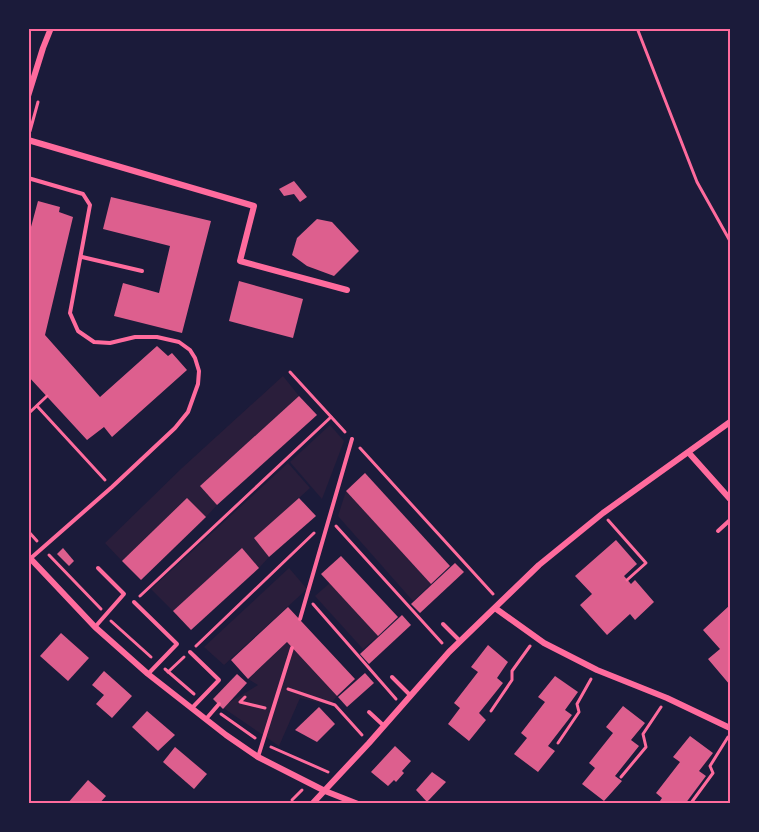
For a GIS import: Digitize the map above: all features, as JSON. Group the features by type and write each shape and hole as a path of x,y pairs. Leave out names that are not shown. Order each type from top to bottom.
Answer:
{"street":[{"path":"28,96 51,28"},
{"path":"28,140 254,206 240,261 347,290"},
{"path":"312,804 449,652 539,566 603,513 730,422"},
{"path":"689,453 730,499"},
{"path":"30,557 95,627 148,674 206,719 258,757 325,791 358,804"},
{"path":"495,608 536,638 597,670 667,698 730,728"}],"lane":[{"path":"28,178 83,194 90,206 70,313 78,332 94,342 110,343 135,337 157,337 179,342 195,357 199,372 198,384 188,412 175,428 112,487 30,557"},
{"path":"82,257 142,271"},
{"path":"300,619 352,439"},
{"path":"718,531 730,520"},
{"path":"95,627 124,594 98,568"},
{"path":"134,602 177,644 148,674"},
{"path":"443,624 460,642"},
{"path":"258,757 292,648"},
{"path":"190,652 219,680 192,708"},
{"path":"392,677 410,695"},
{"path":"206,719 219,704"},
{"path":"369,712 383,725"}],"path":[{"path":"637,28 697,182 730,241"},
{"path":"290,372 501,603"},
{"path":"28,414 47,396"},
{"path":"37,406 112,487"},
{"path":"113,623 331,417"},
{"path":"603,513 646,563 627,580"},
{"path":"168,672 329,518 449,652"},
{"path":"28,531 113,623 200,698"},
{"path":"306,596 402,705"},
{"path":"491,711 512,680 512,671 536,638"},
{"path":"558,743 579,712 577,704 597,670"},
{"path":"280,686 335,705 369,743"},
{"path":"245,696 240,702 273,709"},
{"path":"621,777 646,747 643,734 667,698"},
{"path":"214,708 262,743 338,777"},
{"path":"691,803 713,773 710,766 730,733"}],"shaded area":[{"path":"283,376 299,396 200,486 217,505 206,517 122,561 105,543 182,468"},
{"path":"330,425 344,441 322,499 290,462"},
{"path":"288,463 310,488 255,538 269,557 259,568 241,549 173,611 151,589"},
{"path":"346,491 431,584 413,601 338,516"},
{"path":"289,568 307,589 224,665 204,647"},
{"path":"330,583 378,636 363,649 315,596"},
{"path":"287,642 337,696 330,705 300,698 279,746 222,707 258,685 248,679"}],"building":[{"path":"294,181 307,197 300,202 294,194 284,196 279,189"},
{"path":"111,197 211,221 182,333 114,316 123,283 159,293 170,246 103,229"},
{"path":"38,201 60,207 59,212 73,217 45,335 100,397 157,346 168,356 172,353 187,370 112,437 104,427 87,440 28,376 28,238"},
{"path":"317,219 332,222 359,251 334,276 307,266 292,255 297,238"},
{"path":"239,281 303,299 293,338 229,321"},
{"path":"299,396 317,415 217,505 200,486"},
{"path":"365,473 450,566 431,584 346,491"},
{"path":"187,498 206,517 141,580 122,561"},
{"path":"299,498 316,516 269,557 254,538"},
{"path":"616,540 637,564 624,576 631,584 635,580 654,602 635,620 630,614 607,635 580,605 592,594 575,576"},
{"path":"63,548 74,561 69,566 57,554"},
{"path":"242,548 259,568 191,630 173,611"},
{"path":"341,556 398,617 378,636 321,574"},
{"path":"455,563 464,572 420,613 411,604"},
{"path":"730,605 730,685 708,659 720,649 703,630"},
{"path":"288,607 355,679 337,696 287,642 248,679 231,660"},
{"path":"402,615 411,625 369,664 360,654"},
{"path":"61,633 89,658 68,681 40,656"},
{"path":"488,645 508,662 497,678 503,683 479,713 486,720 469,741 448,724 460,708 454,703 478,672 471,667"},
{"path":"104,671 132,696 112,718 96,704 104,695 92,685"},
{"path":"365,673 374,683 347,707 338,697"},
{"path":"237,674 247,683 223,709 213,699"},
{"path":"555,676 578,692 565,710 572,715 548,746 555,751 538,772 514,754 527,738 521,733 545,702 538,697"},
{"path":"623,706 645,723 631,740 639,746 615,776 622,781 604,801 582,784 595,768 589,763 613,733 606,727"},
{"path":"319,707 335,724 317,742 295,730"},
{"path":"147,711 175,735 158,751 132,727"},
{"path":"690,736 713,753 699,771 706,776 685,804 658,804 662,798 656,793 680,762 673,757"},
{"path":"395,746 411,761 396,782 394,780 388,786 371,772"},
{"path":"175,747 207,774 194,789 163,762"},
{"path":"432,772 446,782 427,802 416,790"},
{"path":"88,780 106,796 99,804 67,804"}]}
